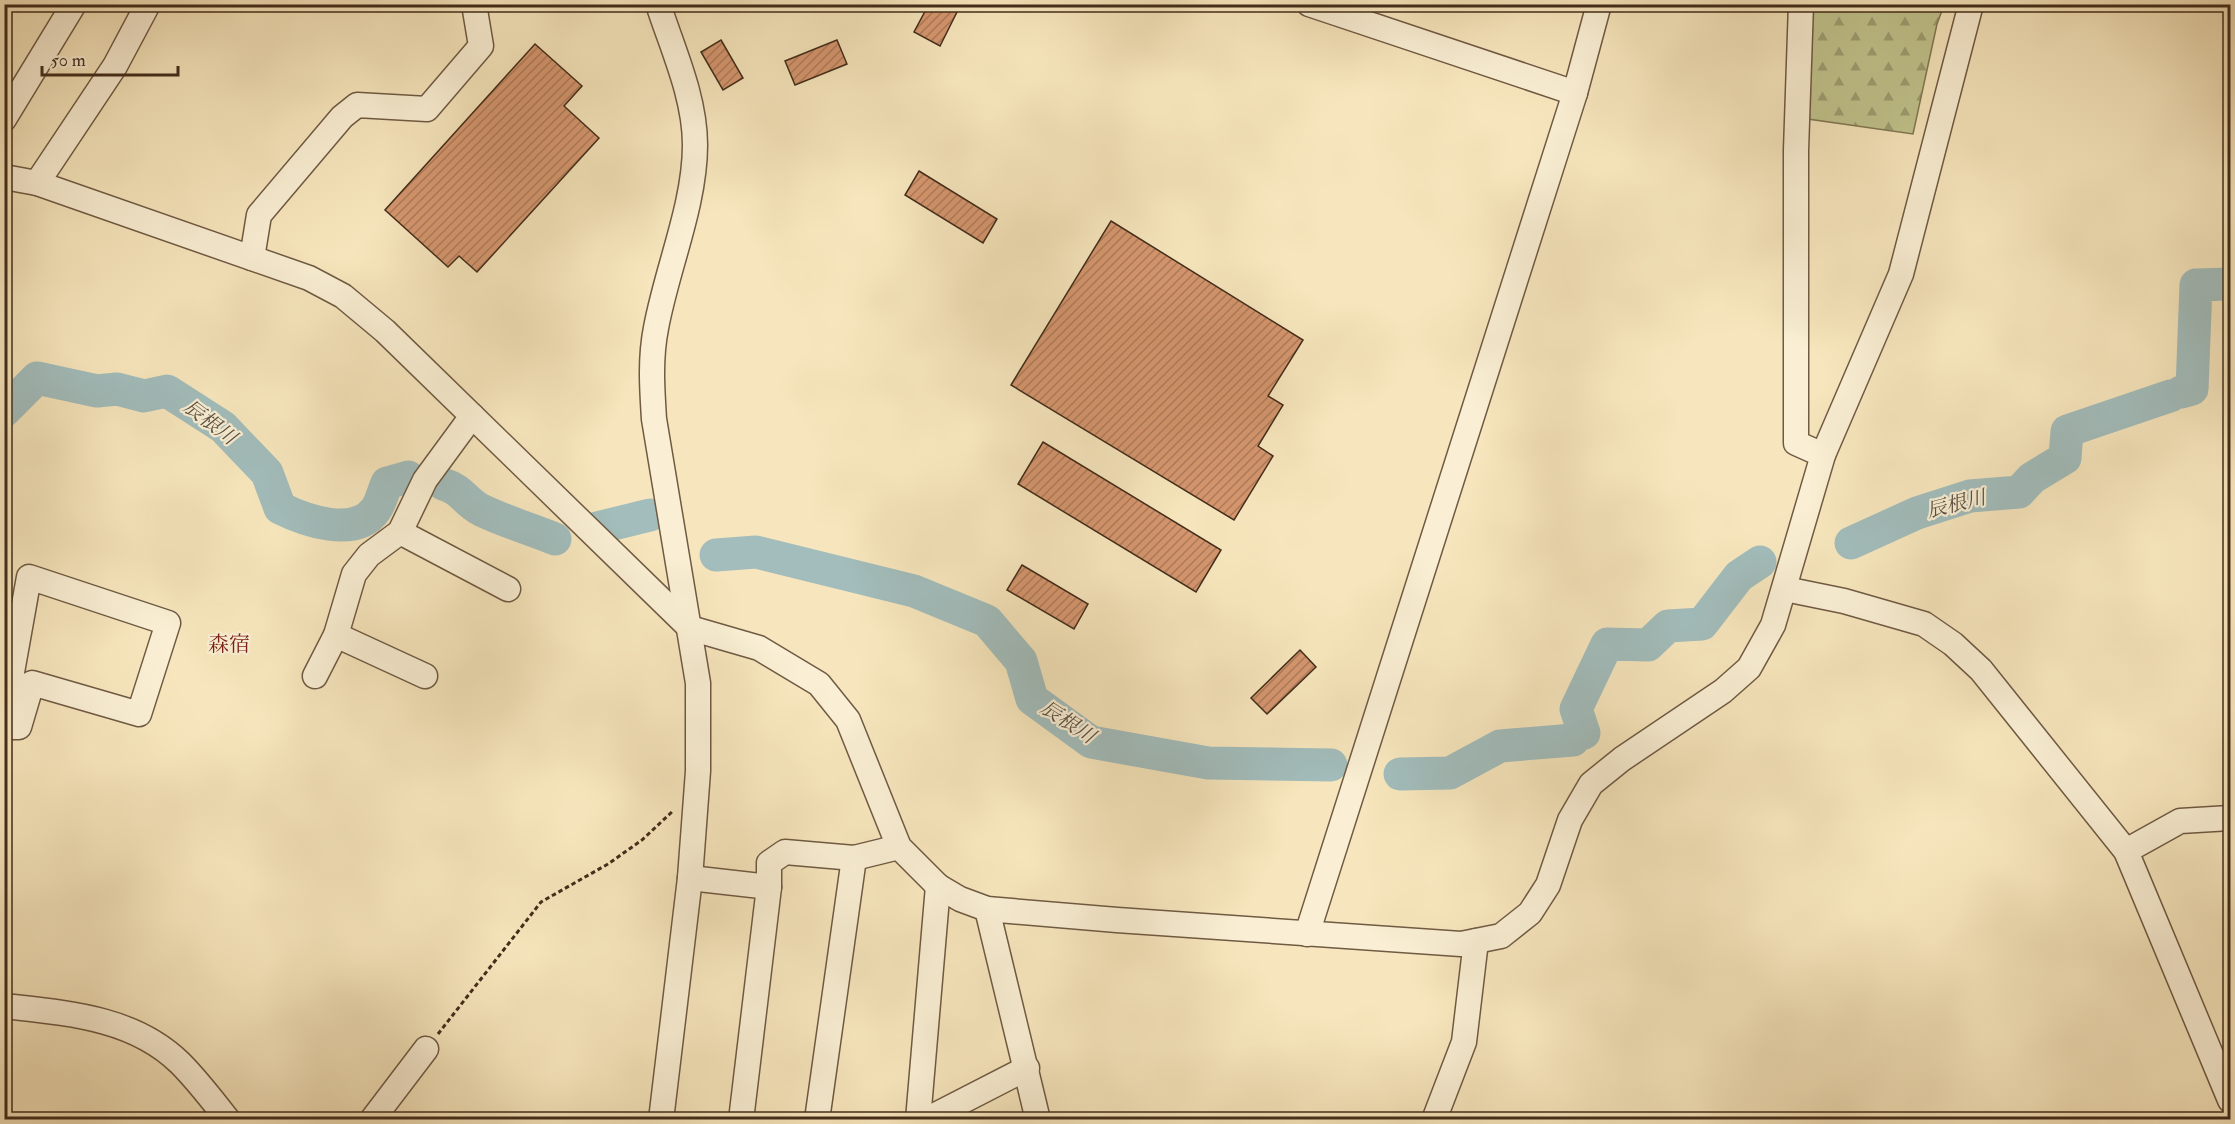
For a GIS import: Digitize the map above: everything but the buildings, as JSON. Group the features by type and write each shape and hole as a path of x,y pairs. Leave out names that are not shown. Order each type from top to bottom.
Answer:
{"street":[{"path":"4,119 74,4"},
{"path":"38,183 115,66 148,4"},
{"path":"252,258 259,215 342,117 357,105 427,109 481,46 474,4"},
{"path":"658,4 686,88 695,144 693,174 656,329 652,375 660,463 698,683 696,798 690,878 661,1119"},
{"path":"1308,4 1575,93"},
{"path":"1307,934 1575,93 1599,4"},
{"path":"1801,4 1796,150 1796,443 1823,455"},
{"path":"4,177 38,183 309,278 343,296 385,331 690,628 759,648 819,684 848,720 899,847 938,886 960,899 987,909 1461,944 1502,936 1530,913 1548,885 1570,820 1591,784 1622,759 1723,691 1749,668 1773,625 1823,455 1901,274 1971,4"},
{"path":"315,676 336,635 354,574 369,555 400,532 425,480 472,416"},
{"path":"400,532 508,589"},
{"path":"4,717 29,577 168,623 139,714 32,683 19,727 4,727"},
{"path":"1785,588 1844,601 1924,624 1953,644 1981,670 2126,851 2230,1100"},
{"path":"336,635 425,676"},
{"path":"2126,851 2180,821 2230,818"},
{"path":"741,1119 769,886 769,863 785,852 854,858 899,847"},
{"path":"817,1119 854,858"},
{"path":"690,878 769,886"},
{"path":"918,1119 938,886"},
{"path":"987,909 1038,1119"},
{"path":"1434,1119 1464,1042 1476,941"},
{"path":"4,1006 87,1015 138,1033 179,1062 228,1119"},
{"path":"372,1119 426,1049"},
{"path":"926,1119 1027,1068"}],"path":[{"path":"426,1049 541,902 608,864 642,840 676,808 696,798"}],"green space":[{"path":"1813,5 1944,5 1937,24 1913,134 1808,119"}],"waterway":[{"name":"辰根川","path":"2181,392 2192,389 2196,285 2230,284"},
{"name":"辰根川","path":"4,411 37,378 97,391 117,389 144,396 167,391 223,427 267,473 280,508 316,522 343,525 367,518 378,506 387,483 408,477"},
{"name":"辰根川","path":"1851,543 1917,513 1970,496 2019,492 2032,478 2065,458 2067,431 2170,396"},
{"name":"辰根川","path":"443,484 455,489 481,510 555,539"},
{"name":"辰根川","path":"597,528 650,515"},
{"name":"辰根川","path":"716,555 756,552 914,591 987,621 1021,661 1032,699 1091,742 1208,763 1331,765"},
{"name":"辰根川","path":"1584,733 1576,709 1607,644 1648,645 1668,626 1702,624 1739,576 1760,562"},
{"name":"辰根川","path":"1400,774 1450,773 1500,746 1573,740"}],"district":[{"name":"森宿","path":"229,644"}]}
